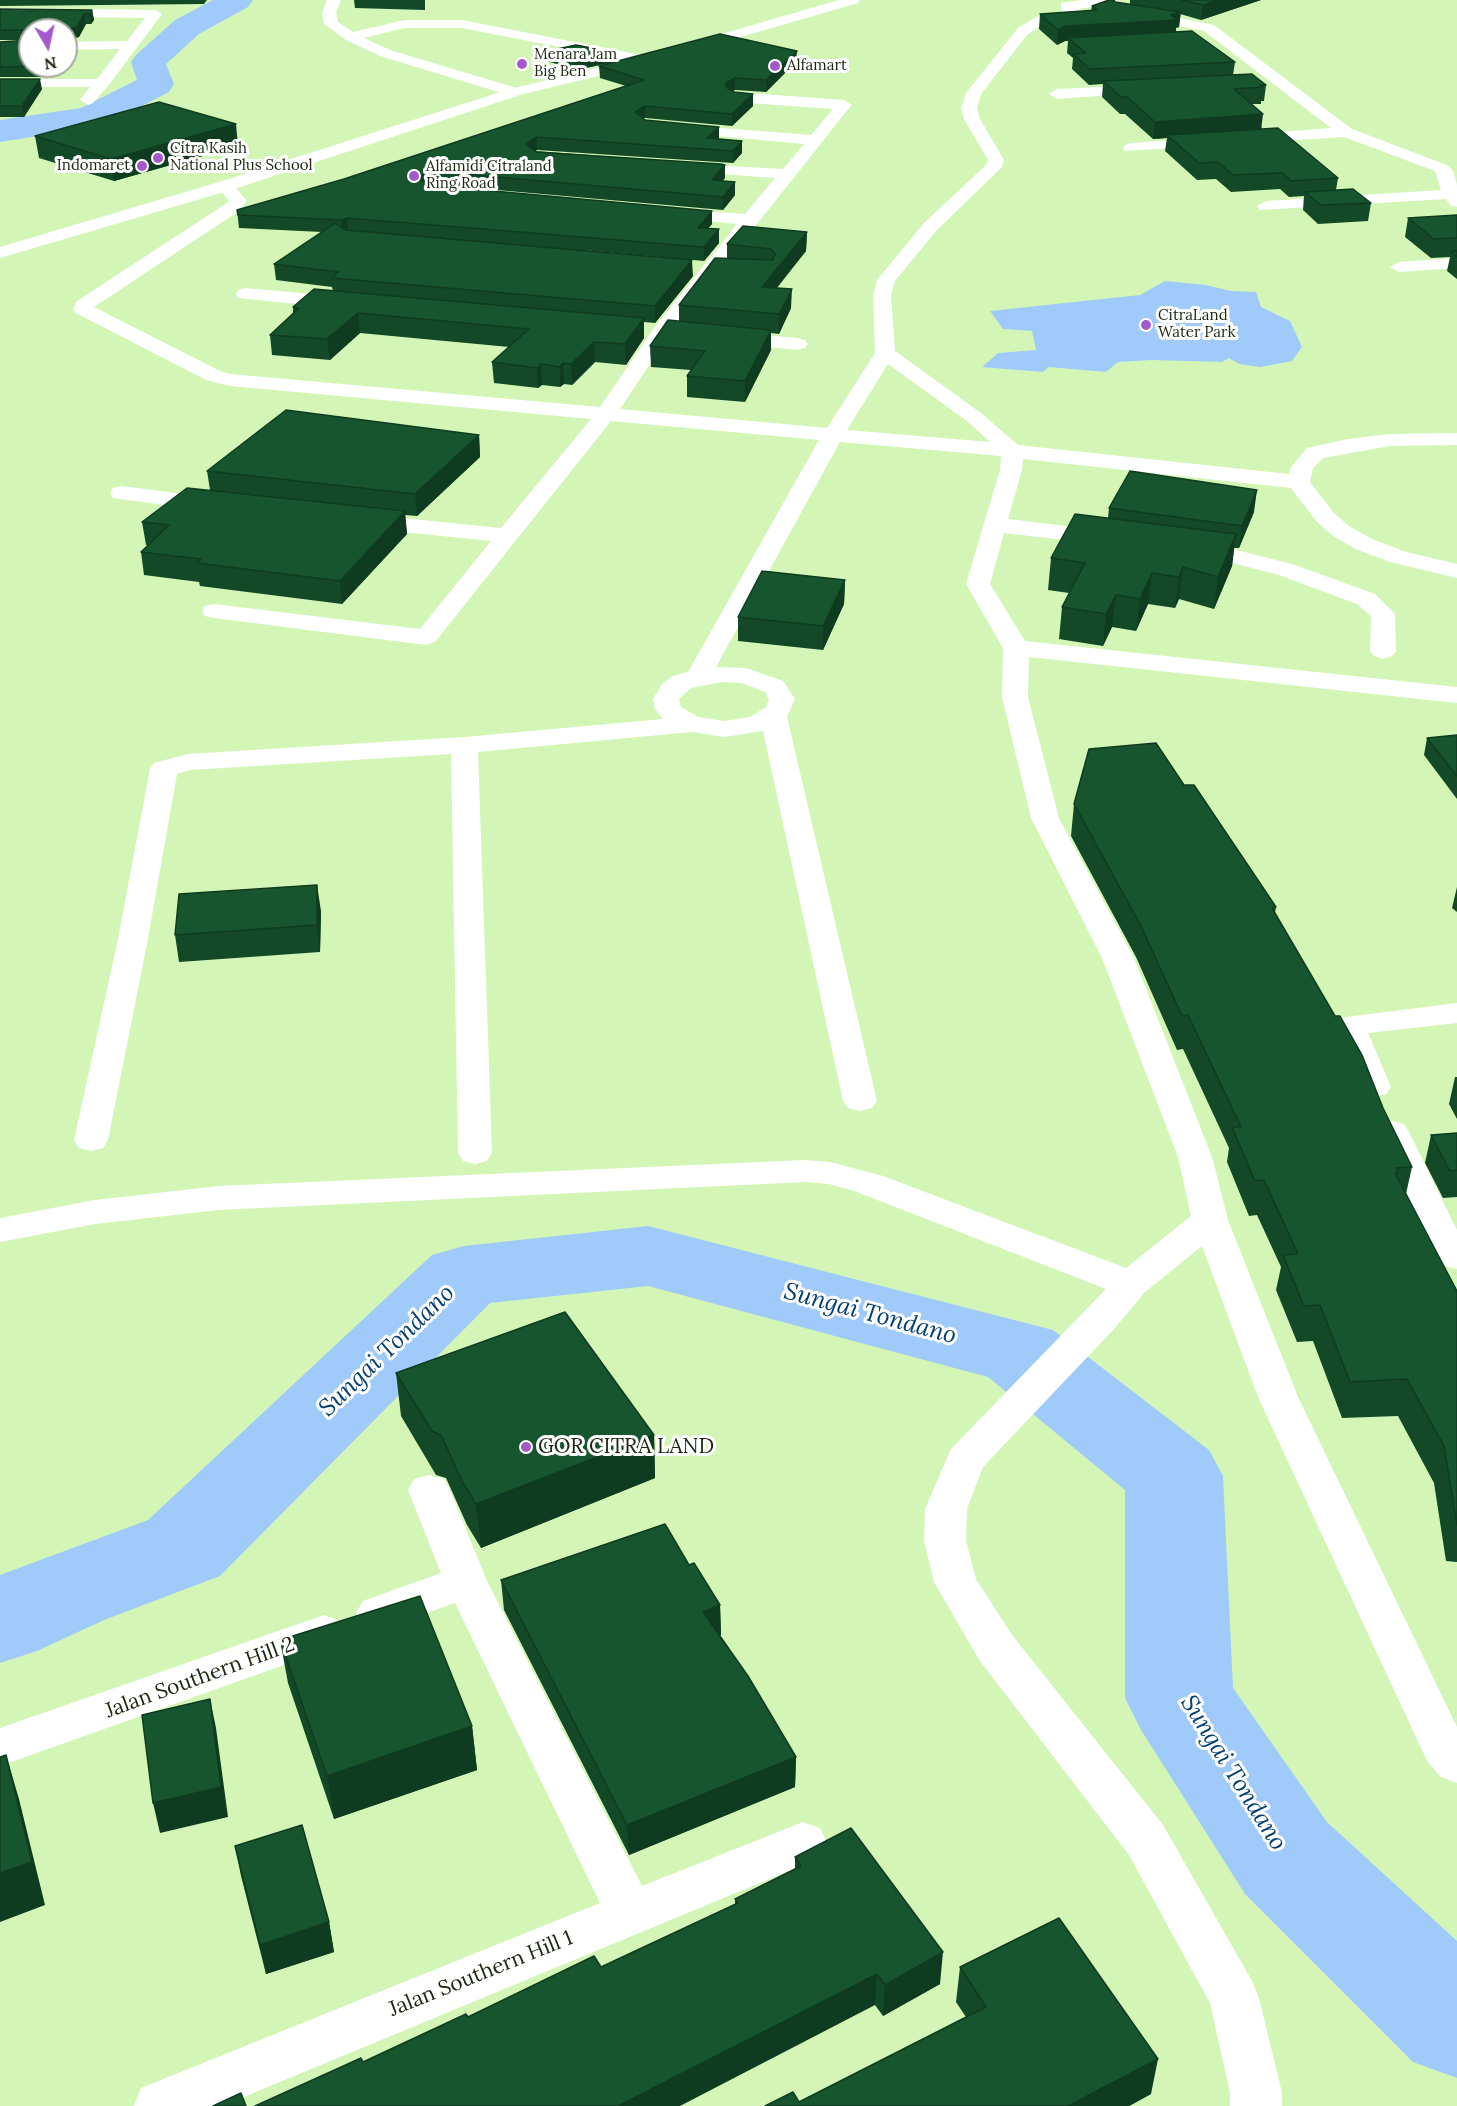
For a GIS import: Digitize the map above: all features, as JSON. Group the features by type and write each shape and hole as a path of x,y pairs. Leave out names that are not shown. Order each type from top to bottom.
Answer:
{"main road":[{"path":"334,0 330,13 331,24 351,37 385,53 515,92"},
{"path":"0,253 225,186 515,92 646,60 853,0"},
{"path":"698,677 832,436 885,353 882,295 886,279 930,227 994,167 996,160 972,119 969,108 974,93 1023,31 1041,20 1076,13 1066,10 1066,6 1082,2 1112,5 1196,23 1209,28 1346,132 1441,168 1454,198 1266,206"},
{"path":"442,22 455,7"},
{"path":"0,12 154,14 88,100"},
{"path":"351,37 405,24 442,22 493,28 646,60"},
{"path":"1200,40 1223,39"},
{"path":"78,46 132,45"},
{"path":"1255,84 1278,82"},
{"path":"0,83 103,83"},
{"path":"1057,94 1160,88"},
{"path":"214,611 426,637 606,414 661,332 709,270 786,174 818,140 844,105 735,97"},
{"path":"656,126 818,140"},
{"path":"1131,148 1346,132"},
{"path":"667,165 786,174"},
{"path":"225,186 238,201 230,209 84,305 84,309 213,376 230,380 1012,451 1299,482"},
{"path":"649,211 751,220"},
{"path":"1399,267 1457,264"},
{"path":"686,268 731,272"},
{"path":"245,294 362,305"},
{"path":"638,330 684,334"},
{"path":"707,336 798,344"},
{"path":"885,353 974,417 1012,451"},
{"path":"1457,439 1390,440 1348,445 1315,453 1302,467 1299,482 1307,496 1325,517 1356,540 1398,557 1457,572"},
{"path":"1012,451 1011,470 978,584 1016,648 1015,697 1045,818 1122,968 1195,1157 1210,1220 1278,1398 1453,1750"},
{"path":"121,493 236,507"},
{"path":"342,518 507,536"},
{"path":"996,525 1128,541"},
{"path":"1171,547 1233,556 1267,565 1366,599 1383,614 1383,651"},
{"path":"1016,648 1457,695"},
{"path":"734,674 767,682 774,687 782,699 778,711 757,724 736,728 713,729 692,724 668,709 666,699 671,690 682,682 698,677 734,674"},
{"path":"773,716 860,1101"},
{"path":"91,1140 132,944 162,771 188,762 464,745 692,724"},
{"path":"464,745 475,1153"},
{"path":"1457,1013 1349,1025 1395,1142 1440,1233 1457,1257"},
{"path":"0,1230 95,1212 219,1198 805,1172 830,1173 870,1184 1131,1284"},
{"path":"1210,1220 1131,1284 1101,1320 965,1460 946,1509 945,1541 955,1582 1024,1687 1146,1840 1234,1998 1256,2093 1256,2106"},
{"path":"429,1490 466,1581 630,1913"},
{"name":"Jalan Southern Hill 2","path":"0,1747 145,1698 466,1581"},
{"name":"Jalan Southern Hill 1","path":"160,2106 803,1843"}],"water":[{"name":"CitraLand Water Park","path":"1165,281 1206,285 1231,291 1256,292 1261,307 1290,321 1302,347 1292,361 1260,367 1239,364 1229,358 1222,362 1151,360 1118,362 1106,372 1049,367 1043,372 982,367 998,353 1036,350 1032,331 1003,329 990,311 1140,295"}],"building":[{"path":"1109,0 1181,12 1171,15 1177,20 1066,26 1058,30 1040,14 1097,10 1092,6"},
{"path":"1181,0 1219,0 1203,5"},
{"path":"0,9 92,10 90,14 84,14 78,25 78,18 18,18 18,30 0,30"},
{"path":"1192,31 1235,62 1090,69 1073,54 1086,53 1068,38"},
{"path":"720,34 797,51 766,80 735,78 726,83 726,87 734,92 753,94 732,114 645,106 635,112 645,120 719,127 707,138 742,141 733,151 537,137 526,144 536,152 725,165 712,180 735,182 723,197 428,171 418,178 428,185 712,211 698,228 719,229 704,247 347,218 341,220 238,215 237,210 344,179 644,80 599,66"},
{"path":"18,41 18,67 0,67 0,42"},
{"path":"576,45 617,53 577,62 543,52"},
{"path":"1252,74 1266,85 1234,89 1263,114 1155,122 1127,97 1121,97 1103,81"},
{"path":"0,79 40,79 22,106 0,106"},
{"path":"159,102 236,124 111,159 35,136"},
{"path":"1278,128 1338,178 1291,181 1282,173 1233,175 1218,162 1199,163 1167,135"},
{"path":"1353,189 1371,203 1321,205 1305,192"},
{"path":"1457,215 1457,238 1434,239 1408,218"},
{"path":"335,223 346,230 692,260 655,306 332,278 338,272 274,264"},
{"path":"743,226 807,232 762,287 792,289 779,314 679,305 715,258 773,260 775,254 771,249 727,244"},
{"path":"314,289 644,318 625,344 594,342 571,364 563,363 560,367 541,364 537,368 492,362 529,329 358,313 327,339 270,335 299,308 293,307"},
{"path":"668,320 771,330 745,381 687,376 705,351 650,346"},
{"path":"286,410 479,435 415,494 207,471"},
{"path":"1130,471 1257,490 1242,526 1109,508"},
{"path":"187,488 405,511 340,581 197,563 201,559 141,552 169,525 142,522"},
{"path":"1075,514 1236,534 1218,577 1183,567 1179,577 1152,573 1140,599 1116,595 1106,614 1062,607 1085,563 1051,558"},
{"path":"762,571 845,580 823,626 738,617"},
{"path":"1457,735 1457,776 1427,738"},
{"path":"1156,743 1184,785 1194,785 1276,907 1272,908 1335,1016 1340,1016 1362,1055 1383,1108 1412,1167 1396,1168 1398,1172 1395,1173 1457,1291 1457,1525 1444,1446 1407,1379 1350,1382 1320,1305 1304,1306 1283,1255 1298,1254 1264,1180 1255,1181 1232,1127 1241,1127 1188,1015 1182,1016 1140,924 1074,804 1089,749"},
{"path":"317,885 317,925 175,935 179,894"},
{"path":"1457,1133 1457,1170 1450,1171 1431,1135"},
{"name":"GOR CITRA LAND","path":"565,1312 654,1435 476,1504 462,1481 441,1435 432,1431 396,1373"},
{"path":"665,1524 689,1565 694,1563 720,1605 703,1612 748,1676 796,1757 627,1825 501,1580"},
{"path":"420,1596 472,1726 327,1776 280,1640"},
{"path":"210,1699 221,1787 153,1803 142,1715"},
{"path":"6,1755 32,1862 0,1873 0,1757"},
{"path":"302,1825 329,1922 260,1945 235,1846"},
{"path":"851,1828 943,1952 885,1985 877,1974 618,2106 255,2106 361,2058 363,2062 466,2014 468,2017 594,1956 601,1967 738,1903 735,1899 801,1866 795,1857"},
{"path":"1059,1918 1158,2059 1068,2106 765,2106 793,2092 799,2102 986,2007 960,1967"},
{"path":"241,2093 246,2106 213,2106"}],"waterway":[{"name":"Sungai Tondano","path":"0,131 90,118 156,84 148,62 187,27 237,0"},
{"name":"Sungai Tondano","path":"0,1621 67,1591 184,1548 464,1276 648,1256 1020,1353 1174,1476 1179,1698 1286,1858 1457,2021"}],"place":[{"name":"Menara Jam Big Ben","path":"522,64"},
{"name":"Alfamart","path":"775,66"},
{"name":"Citra Kasih National Plus School","path":"158,158"},
{"name":"Indomaret","path":"142,166"},
{"name":"Alfamidi Citraland Ring Road","path":"414,176"},
{"name":"CitraLand Water Park","path":"1146,325"},
{"name":"GOR CITRA LAND","path":"526,1447"}]}
